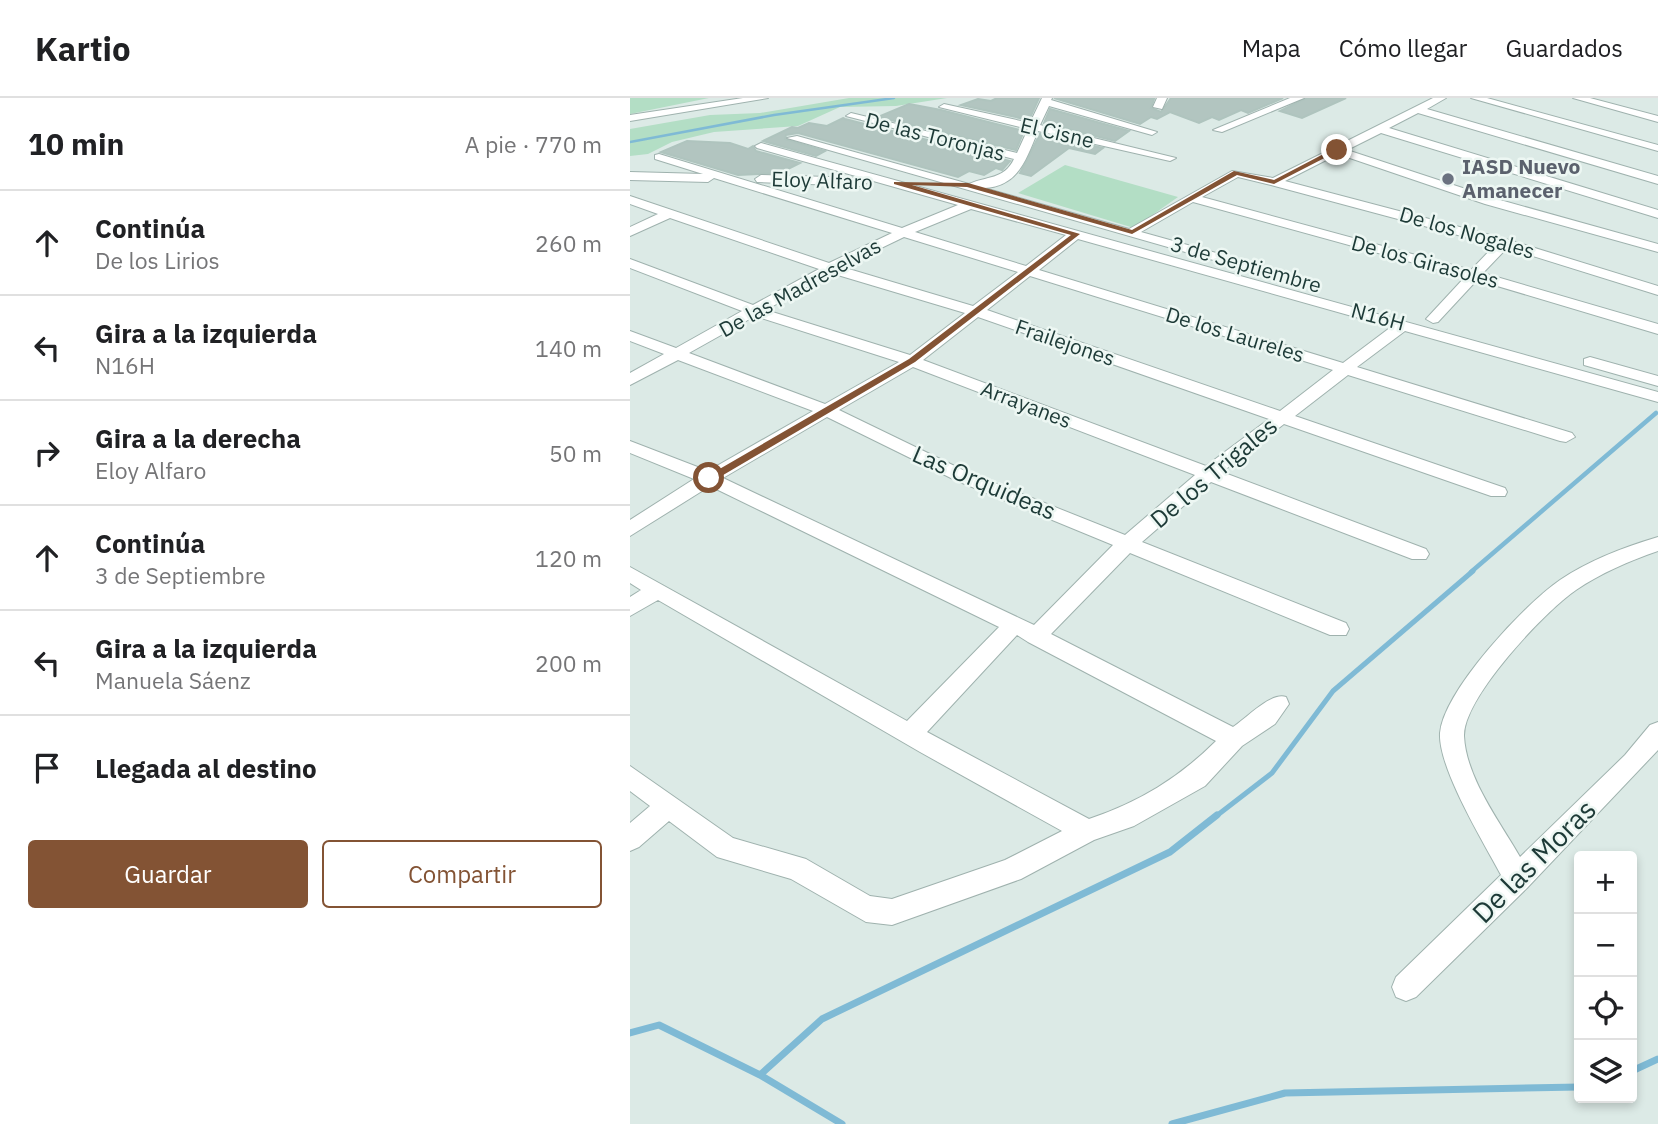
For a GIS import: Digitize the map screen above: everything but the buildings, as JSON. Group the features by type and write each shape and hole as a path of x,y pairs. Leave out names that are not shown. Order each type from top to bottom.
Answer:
{"street":[{"path":"630,118 763,98"},
{"path":"1218,130 1299,98"},
{"path":"1274,182 1441,98"},
{"path":"1476,98 1658,148"},
{"path":"1578,98 1658,119"},
{"path":"1046,100 1152,132"},
{"name":"Eloy Alfaro","path":"630,176 968,185 1003,179 1014,172 1046,100"},
{"name":"El Cisne","path":"944,107 1170,158"},
{"path":"1418,110 1658,180"},
{"name":"De las Toronjas","path":"851,116 1020,157"},
{"path":"1380,129 1658,214"},
{"name":"3 de Septiembre","path":"793,138 1302,281"},
{"path":"761,146 896,183"},
{"path":"1337,150 1489,201 1651,246 1658,233"},
{"path":"659,157 735,178"},
{"name":"De los Nogales","path":"1132,232 1236,173 1504,243 1658,291"},
{"name":"De los Laureles","path":"735,178 1566,437"},
{"name":"N16H","path":"896,183 1658,397"},
{"name":"De los Girasoles","path":"1191,198 1475,275 1658,329"},
{"name":"Frailejones","path":"630,200 830,268 977,312 1280,419 1498,492"},
{"name":"De las Madreselvas","path":"630,380 830,268 904,232 973,204"},
{"path":"630,232 667,214"},
{"path":"630,529 709,478 912,361 1076,234"},
{"path":"1433,318 1504,243"},
{"name":"Arrayanes","path":"630,263 754,311 912,361 1419,554"},
{"name":"3 de Septiembre","path":"1328,289 1657,379"},
{"name":"De los Trigales","path":"1036,636 1063,604 1207,475 1404,324"},
{"name":"Las Orquideas","path":"630,336 825,410 961,476 1338,629"},
{"path":"630,447 709,478 1014,625 1234,739"},
{"path":"1518,879 1458,762 1452,734 1460,707 1481,673 1557,594 1626,554 1658,544"},
{"path":"630,574 655,591 1087,831"},
{"path":"630,608 655,591"},
{"path":"911,733 1014,625"},
{"path":"630,777 726,848 797,868 866,909 892,912 1012,870 1087,831 1125,818 1196,778 1234,739 1267,717 1278,704"},
{"name":"De las Moras","path":"1406,987 1634,762 1658,732"},
{"path":"630,839 668,805"}],"green space":[{"path":"630,98 709,98 630,114"},
{"path":"849,98 947,98 896,106 840,107 798,126 714,132 672,142 648,154 630,156 630,129 710,115 760,113"},
{"path":"1065,165 1178,197 1134,228 1018,193"}],"waterway":[{"path":"630,142 774,115 894,98"},
{"path":"1471,572 1656,413"},
{"path":"1215,817 1272,773 1333,691 1473,571"},
{"path":"760,1075 822,1019 1170,852 1217,815"},
{"path":"630,1033 659,1025 760,1075"},
{"path":"1637,1069 1658,1059"},
{"path":"760,1075 842,1124"},
{"path":"1172,1124 1285,1093 1574,1087"}],"place":[{"name":"IASD Nuevo Amanecer","path":"1448,179"}],"route":[{"path":"709,478 912,361 1076,234 896,183 968,185 1132,232 1236,173 1274,182 1337,150"}]}
